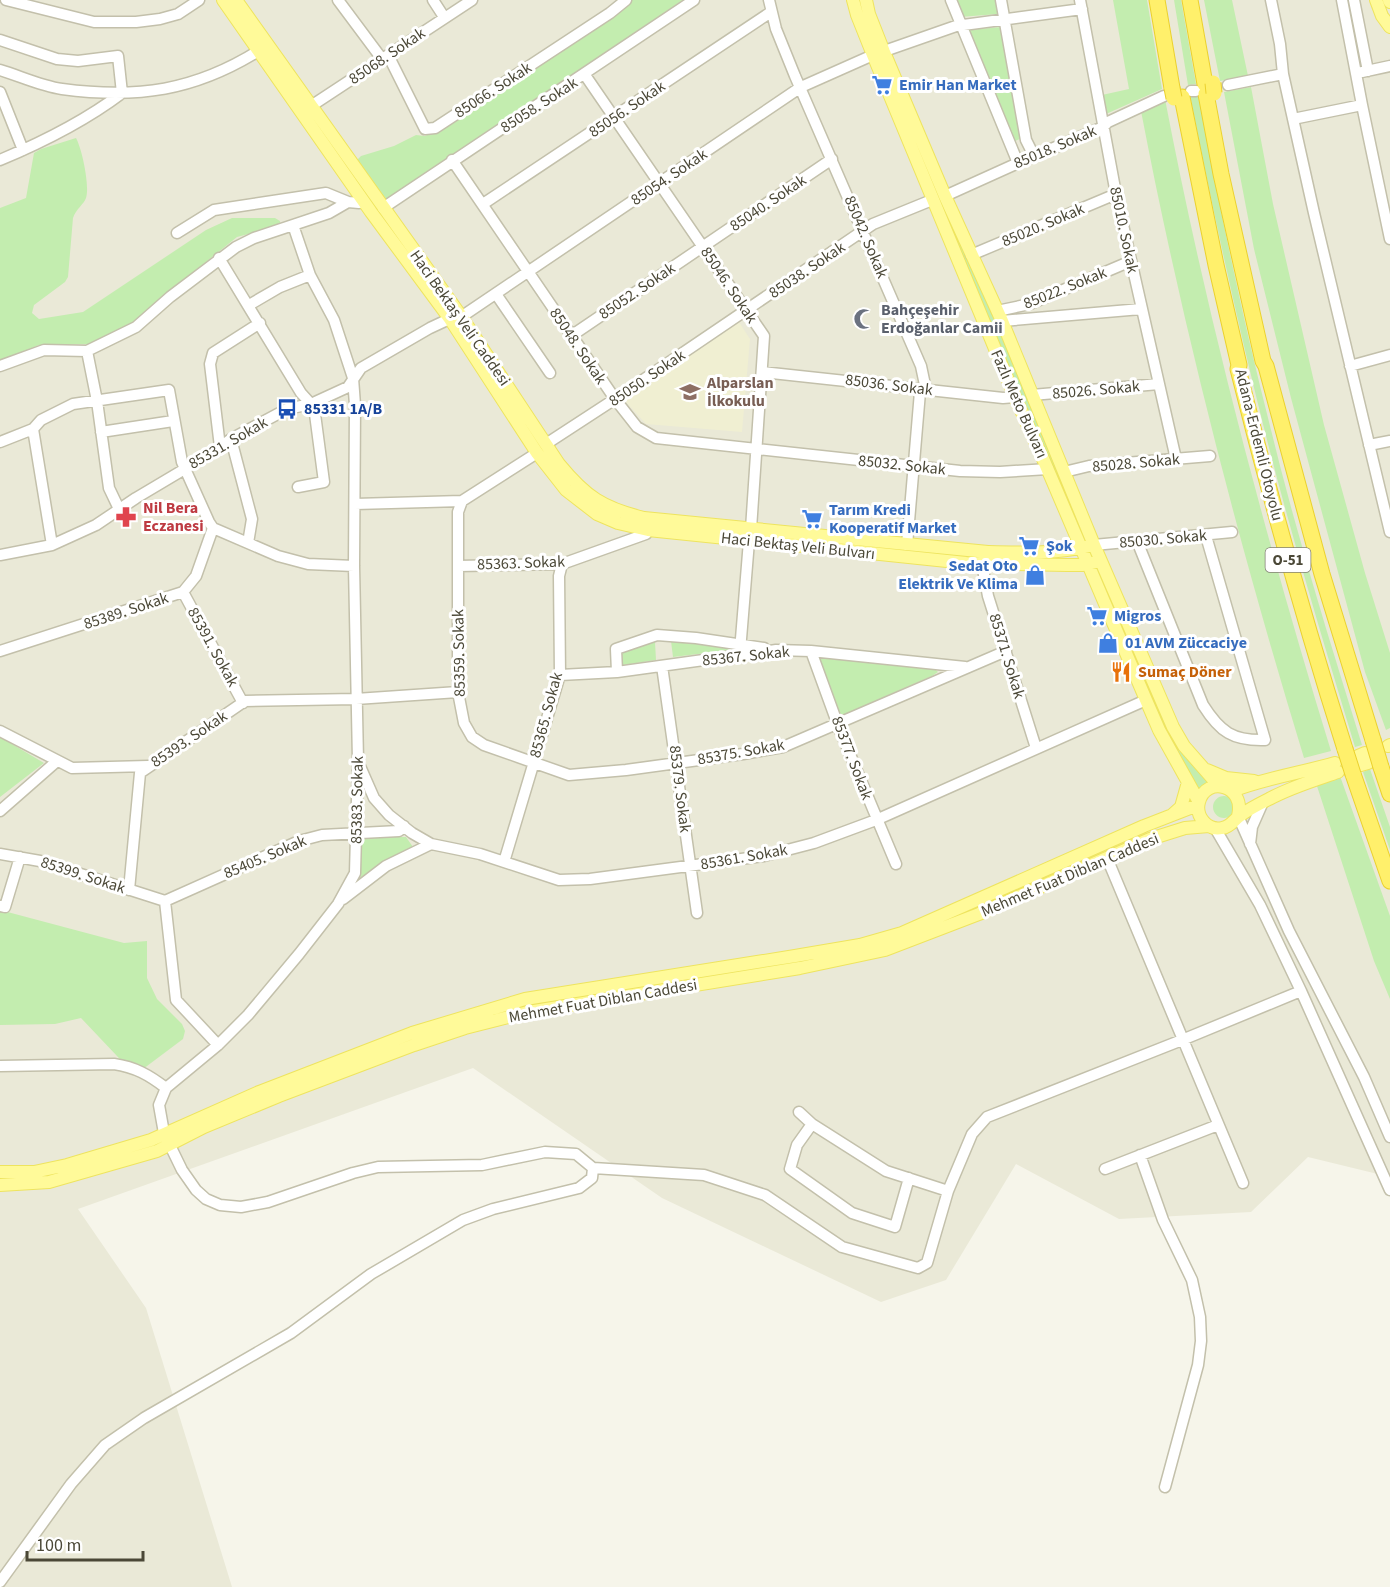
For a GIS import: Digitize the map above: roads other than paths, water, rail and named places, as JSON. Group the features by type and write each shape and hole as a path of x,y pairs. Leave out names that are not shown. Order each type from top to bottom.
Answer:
{"highway":[{"path":"1157,0 1191,91"},
{"name":"Adana-Erdemli Otoyolu","path":"1165,0 1191,91 1232,183 1271,358 1266,366 1322,574 1358,760 1390,880"},
{"name":"Adana-Erdemli Otoyolu","path":"1190,0 1191,91 1216,265 1239,365 1238,369 1262,465 1300,604 1358,760 1390,794"},
{"path":"1191,91 1199,0"}],"main road":[{"name":"Haci Bektaş Veli Caddesi","path":"223,0 383,208 541,448 575,483 596,501 618,512 750,535"},
{"name":"Haci Bektaş Veli Caddesi","path":"236,0 363,200 455,318"},
{"name":"Fazlı Meto Bulvarı","path":"853,0 857,15 879,54 938,198 1015,397 1159,730 1198,803"},
{"name":"Fazlı Meto Bulvarı","path":"866,0 879,54"},
{"path":"1376,0 1382,16 1390,27"},
{"name":"Fazlı Meto Bulvarı","path":"938,198 971,255 1000,316 1094,545 1173,727 1184,746 1219,786"},
{"name":"Haci Bektaş Veli Bulvarı","path":"541,448 566,490 597,514 618,523 648,530 1034,554 1081,549 1094,545"},
{"name":"Haci Bektaş Veli Bulvarı","path":"750,535 982,564 1087,564"},
{"path":"1087,564 1101,561"},
{"path":"1232,791 1258,781 1358,760"},
{"path":"1238,816 1239,802 1232,791 1219,786 1206,790 1198,803 1200,816 1212,827 1228,826 1238,816 1263,802 1358,760"},
{"path":"1204,769 1226,778 1258,781"},
{"path":"1172,815 1181,807 1188,782"},
{"name":"Mehmet Fuat Diblan Caddesi","path":"0,1172 34,1172 67,1165 151,1140 259,1092 412,1033 525,999 849,946 902,933 1198,803"},
{"name":"Mehmet Fuat Diblan Caddesi","path":"0,1185 49,1182 157,1151 204,1127 279,1096 465,1028 528,1012 800,968 885,950 979,914 1150,839 1185,828 1212,827"}],"street":[{"path":"7,0 94,22 136,22 178,14 199,0"},
{"path":"338,0 385,57"},
{"path":"433,0 444,17"},
{"name":"85068. Sokak","path":"307,109 472,0"},
{"name":"85066. Sokak","path":"385,57 425,129 435,128 610,14 626,0"},
{"name":"85058. Sokak","path":"383,208 694,0"},
{"name":"85042. Sokak","path":"769,0 776,29 921,366 925,385 920,392 907,545"},
{"path":"951,0 1018,163"},
{"path":"1001,0 1026,140 1034,156"},
{"path":"1271,0 1293,119 1390,532"},
{"path":"1342,0 1390,239"},
{"path":"1354,0 1368,71"},
{"name":"85054. Sokak","path":"455,318 496,294 801,87 879,54 961,25 1004,20 1081,5"},
{"name":"85010. Sokak","path":"1081,5 1116,194 1176,459"},
{"name":"85056. Sokak","path":"483,204 771,12"},
{"path":"0,40 57,59 78,61 118,57 122,93"},
{"path":"0,70 60,88 122,93 148,92 177,88 210,77 260,50"},
{"path":"1356,72 1390,66"},
{"path":"1228,85 1283,74"},
{"name":"85046. Sokak","path":"585,75 764,336 758,449 750,535"},
{"name":"85018. Sokak","path":"938,198 1103,128 1108,122 1191,91"},
{"path":"0,92 24,150"},
{"path":"0,160 95,113 122,93"},
{"path":"1293,119 1362,105"},
{"name":"85040. Sokak","path":"703,247 832,159"},
{"name":"85048. Sokak","path":"452,160 571,336 637,427 656,438 758,449"},
{"path":"177,232 214,210 326,193 348,202 363,200"},
{"name":"85020. Sokak","path":"971,255 1116,194"},
{"name":"85038. Sokak","path":"747,310 873,224 938,198"},
{"path":"0,366 44,350 87,351 136,327 170,297 236,247 254,238 329,213 348,202"},
{"name":"85383. Sokak","path":"166,1088 218,1045 255,1006 338,904 355,873 358,761 353,378 334,320 310,275 293,225"},
{"name":"85052. Sokak","path":"571,336 703,247"},
{"path":"219,258 301,393 310,404 318,428 324,482 298,487"},
{"name":"85022. Sokak","path":"1000,316 1131,261"},
{"path":"249,305 280,287 310,275"},
{"path":"496,294 550,373"},
{"path":"1000,316 1141,309"},
{"name":"85050. Sokak","path":"462,501 747,310"},
{"name":"85331. Sokak","path":"0,555 52,545 96,525 231,439 287,409 310,404 348,387 361,368 430,328 455,318"},
{"path":"220,447 210,363 213,353 260,323"},
{"path":"87,351 97,401 109,488 119,509"},
{"path":"1350,366 1390,356"},
{"name":"85036. Sokak","path":"762,372 1003,398 1015,397"},
{"name":"85026. Sokak","path":"1032,396 1159,384"},
{"path":"0,442 33,429 41,420 74,404 168,390 184,468 213,528 278,556 308,564 354,566"},
{"path":"101,432 173,421"},
{"path":"33,429 52,545"},
{"path":"231,439 252,519 248,543"},
{"path":"1369,445 1390,441"},
{"name":"85032. Sokak","path":"758,449 913,466 1000,472 1048,469"},
{"name":"85028. Sokak","path":"1064,472 1089,466 1210,456"},
{"path":"355,504 462,501"},
{"name":"85359. Sokak","path":"462,501 458,512 459,692 464,723 472,736 484,745 533,762"},
{"name":"85389. Sokak","path":"0,651 183,592 196,576 213,528"},
{"name":"85363. Sokak","path":"458,566 562,564 646,534 648,530"},
{"name":"85030. Sokak","path":"1094,545 1232,532"},
{"path":"617,672 616,649 657,635 740,649 750,535"},
{"path":"1137,541 1203,705 1214,722 1225,732 1240,739 1265,740 1206,536"},
{"name":"85365. Sokak","path":"504,862 560,675 559,576 562,564"},
{"name":"85371. Sokak","path":"982,564 988,596 1036,748"},
{"name":"85391. Sokak","path":"183,592 243,703"},
{"name":"85367. Sokak","path":"560,675 617,672 662,666 740,649 811,651 968,667"},
{"name":"85377. Sokak","path":"811,651 876,820 896,864"},
{"name":"85375. Sokak","path":"533,762 569,776 783,747 1006,651"},
{"name":"85379. Sokak","path":"662,666 697,913"},
{"name":"85393. Sokak","path":"129,890 140,773 243,703 459,692"},
{"name":"85361. Sokak","path":"358,761 374,798 389,815 431,844 480,854 560,880 590,879 764,856 814,843 876,820 1146,700"},
{"path":"0,731 72,768 148,766"},
{"path":"0,811 57,761"},
{"path":"1250,844 1252,827 1263,802"},
{"path":"1238,816 1289,931 1364,1077 1390,1137"},
{"name":"85405. Sokak","path":"165,901 299,841 322,835 399,831 404,826"},
{"path":"1212,827 1260,906 1301,991 1390,1190"},
{"path":"338,904 386,866 431,844"},
{"name":"85399. Sokak","path":"0,854 40,861 165,901"},
{"path":"0,906 5,907 20,857"},
{"path":"1107,858 1243,1183"},
{"path":"165,901 176,1000 218,1045"},
{"path":"0,1066 114,1064 132,1066 150,1075 166,1088 159,1105 164,1133 182,1170 201,1194 220,1205 241,1208 268,1202 353,1173 378,1167 482,1165 545,1152 576,1154 593,1168 704,1175 765,1195 842,1247 918,1268 927,1263 948,1191 972,1134 987,1117 1301,991"},
{"path":"799,1112 812,1124 886,1171 948,1191"},
{"path":"812,1124 797,1145 790,1169 852,1213 895,1227 909,1178"},
{"path":"1105,1168 1218,1125"},
{"path":"1140,1155 1163,1220 1192,1280 1200,1317 1201,1341 1198,1365 1165,1487"},
{"path":"0,1582 71,1484 105,1445 144,1418 291,1334 371,1274 430,1238 463,1220 493,1209 579,1188 592,1178 593,1168"}],"place":[{"name":"Emir Han Market","path":"882,85"},
{"name":"Bahçeşehir Erdoğanlar Camii","path":"864,319"},
{"name":"Alparslan İlkokulu","path":"690,392"},
{"name":"85331 1A/B","path":"287,409"},
{"name":"Nil Bera Eczanesi","path":"126,517"},
{"name":"Tarım Kredi Kooperatif Market","path":"812,519"},
{"name":"Şok","path":"1029,546"},
{"name":"Sedat Oto Elektrik Ve Klima","path":"1035,575"},
{"name":"Migros","path":"1097,616"},
{"name":"01 AVM Züccaciye","path":"1108,643"},
{"name":"Sumaç Döner","path":"1121,672"}]}
